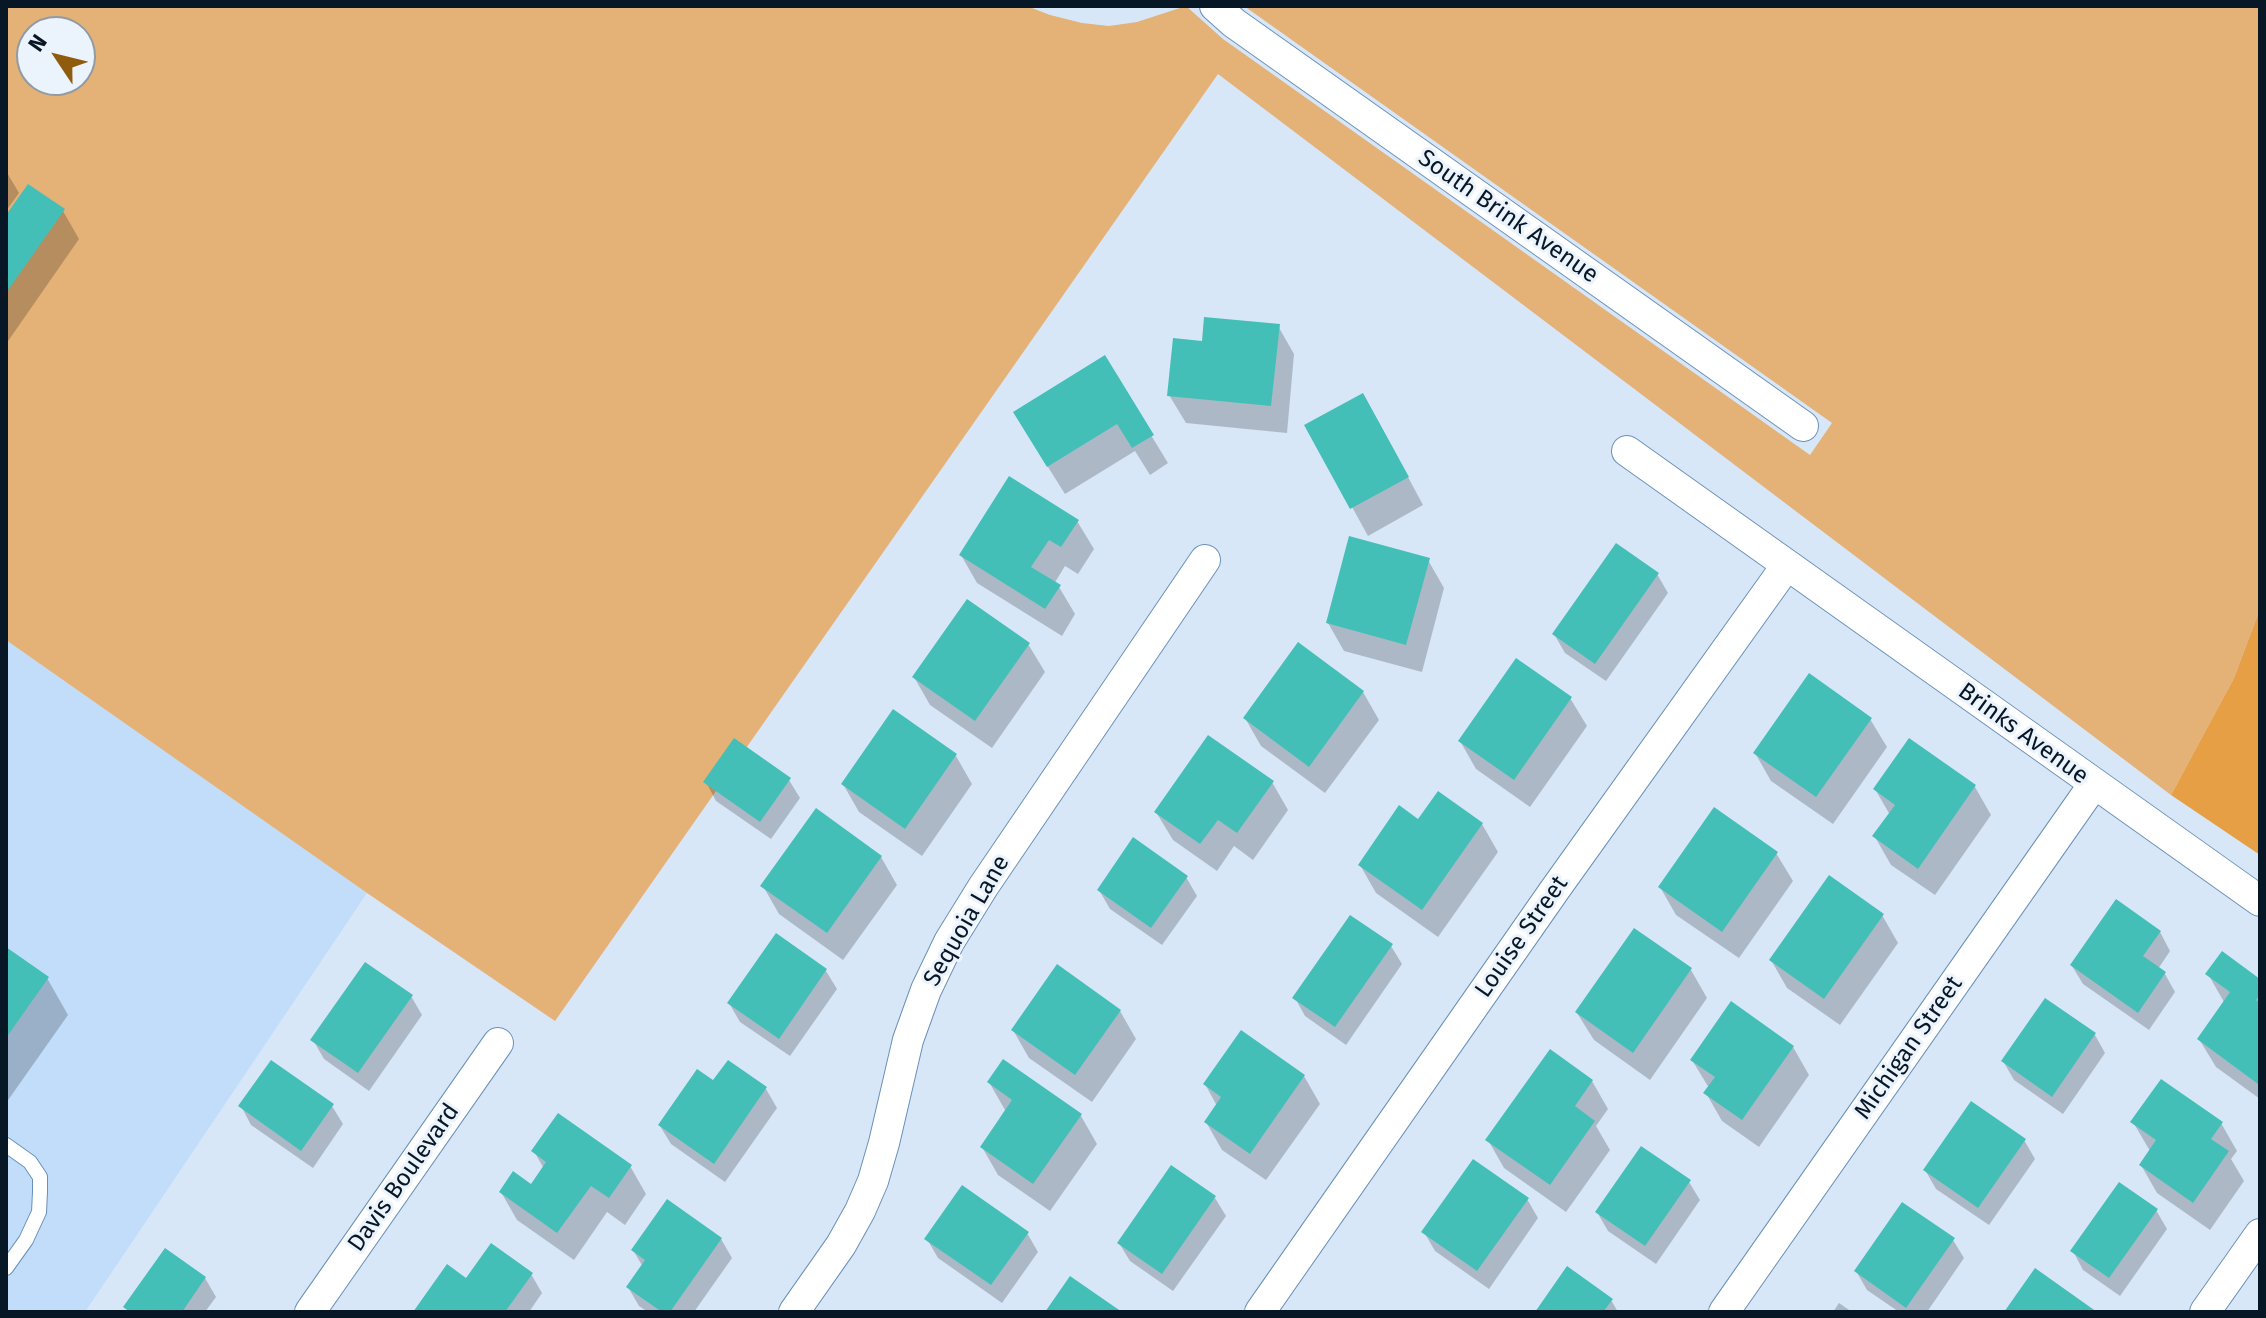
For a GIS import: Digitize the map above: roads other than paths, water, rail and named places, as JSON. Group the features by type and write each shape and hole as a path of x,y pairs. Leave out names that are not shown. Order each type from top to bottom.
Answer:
{"street":[{"name":"South Brink Avenue","path":"1215,6 1247,33 1803,426"},
{"path":"1627,451 1787,565"},
{"name":"Sequoia Lane","path":"794,1312 841,1245 873,1181 908,1040 926,990 949,942 1205,560"},
{"name":"Brinks Avenue","path":"1787,565 2260,901"},
{"name":"Louise Street","path":"1260,1312 1556,888 1787,565"},
{"name":"Michigan Street","path":"1724,1312 2094,784"},
{"name":"Davis Boulevard","path":"310,1312 498,1043"},
{"path":"2205,1312 2260,1234"}],"lane":[{"path":"6,1145 30,1162 40,1177 39,1212 26,1240 6,1268"}]}
